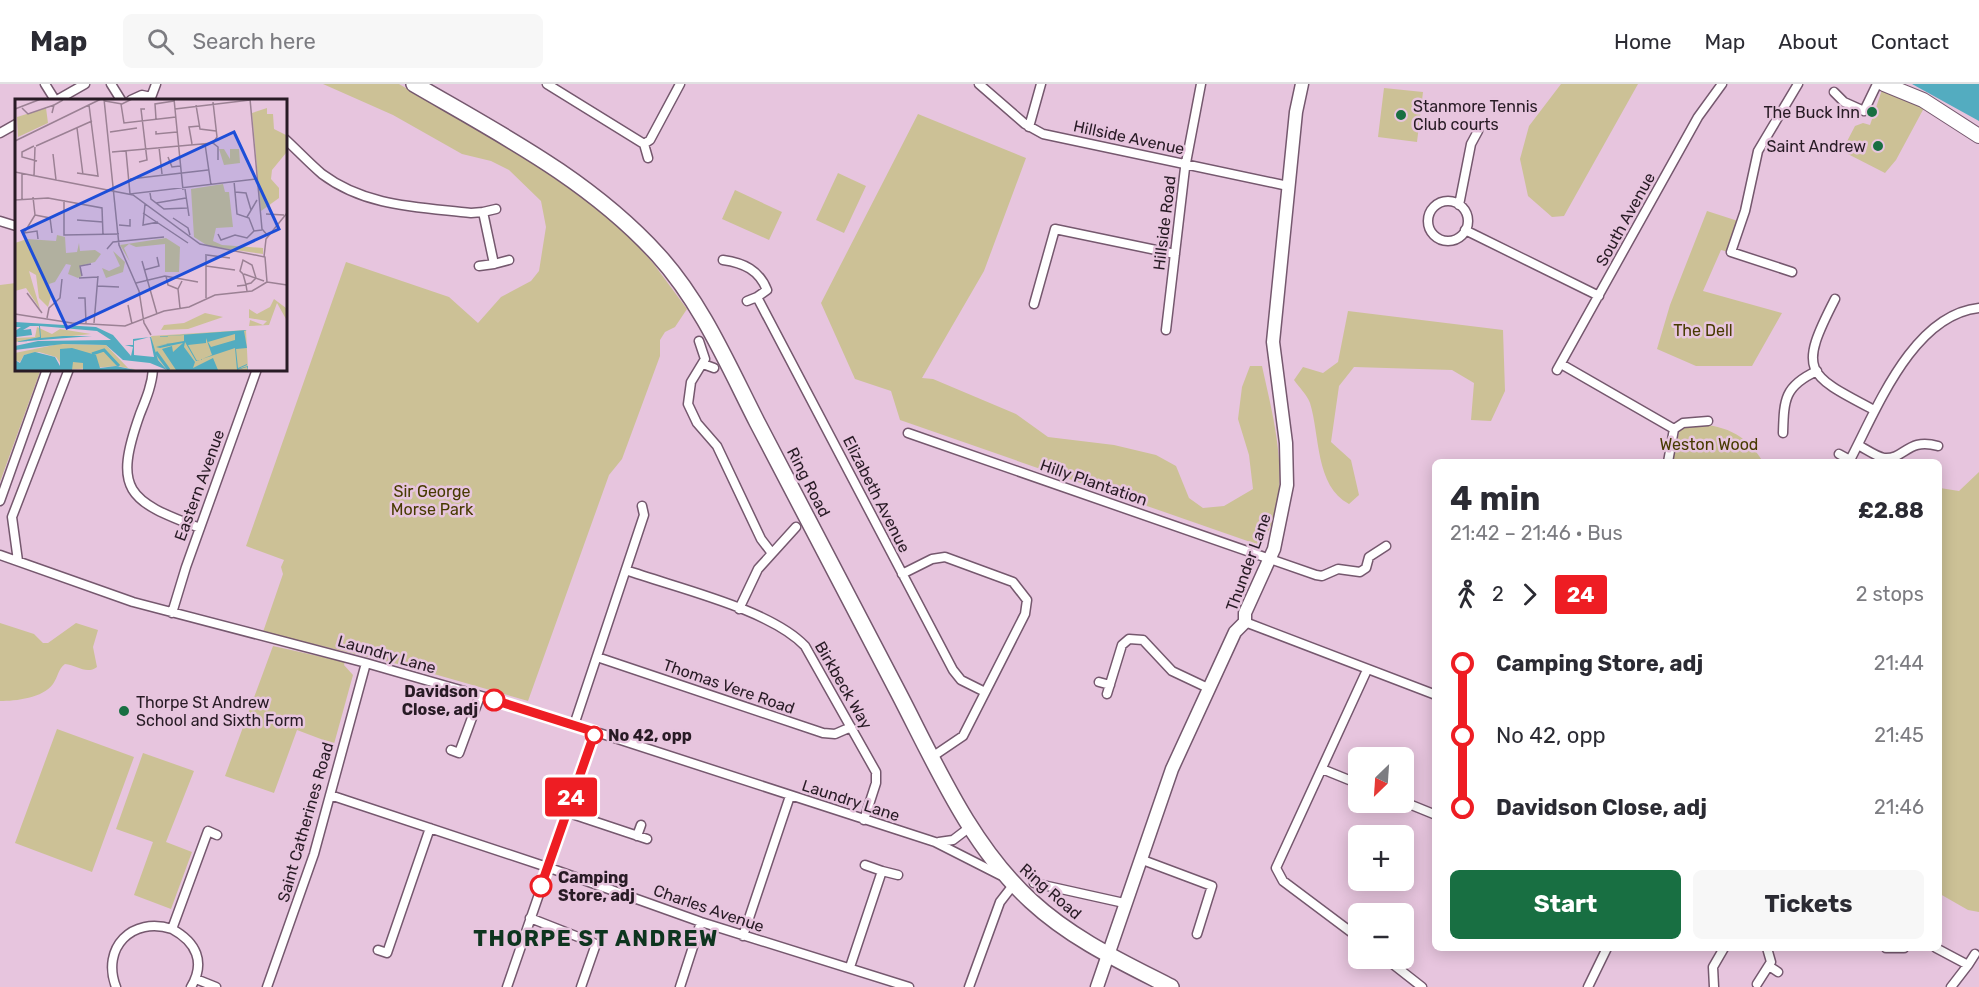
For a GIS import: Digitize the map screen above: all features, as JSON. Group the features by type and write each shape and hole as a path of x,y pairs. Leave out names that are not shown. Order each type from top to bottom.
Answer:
{"highway":[{"name":"Ring Road","path":"414,84 578,182 624,220 672,273 687,293 729,368 970,827 998,868 1061,925 1108,954 1171,987"}],"main road":[{"path":"1884,84 1923,100 1979,136"}],"street":[{"path":"45,84 55,99"},
{"path":"58,99 85,84"},
{"path":"111,84 120,99"},
{"path":"133,99 142,95 150,99 156,84"},
{"path":"547,84 644,144 648,158"},
{"path":"644,144 650,140 680,84"},
{"name":"Hillside Avenue","path":"979,84 1029,127 1044,134 1288,186"},
{"path":"1029,127 1041,84"},
{"name":"Hillside Road","path":"1166,330 1186,164 1201,84"},
{"name":"Thunder Lane","path":"1097,987 1172,769 1235,632 1245,622 1245,613 1279,532 1287,485 1286,443 1273,342 1288,186 1302,84"},
{"name":"South Avenue","path":"1674,429 1559,367 1698,117 1722,84"},
{"path":"1792,272 1731,252 1744,211 1758,151 1798,84"},
{"path":"1834,92 1844,102 1863,114 1877,84"},
{"path":"0,133 15,125"},
{"path":"1459,205 1469,140 1478,130"},
{"path":"286,140 322,174 339,185 376,201 471,213 496,209"},
{"path":"1451,202 1459,205 1467,216 1466,230 1461,236 1449,241 1435,236 1428,224 1429,217 1437,205 1451,202"},
{"path":"483,212 494,264"},
{"path":"0,221 15,226"},
{"path":"1034,304 1054,229 1175,254"},
{"path":"1466,230 1599,296"},
{"path":"479,266 509,260"},
{"path":"723,260 750,267 762,278 767,290 747,301"},
{"name":"Elizabeth Avenue","path":"757,297 956,676 985,692"},
{"path":"1835,299 1814,344 1813,361 1816,371 1833,389 1874,410"},
{"path":"1850,459 1874,410 1900,365 1923,339 1953,316 1979,308"},
{"path":"699,341 705,359 688,392 691,413 717,446 761,539 771,552"},
{"path":"703,364 714,368"},
{"path":"0,501 47,370"},
{"path":"18,561 12,517 69,370"},
{"path":"153,370 152,383 126,455 125,467 132,488 151,508 200,528"},
{"name":"Eastern Avenue","path":"172,613 257,370"},
{"path":"1783,433 1784,402 1788,393 1794,384 1816,371"},
{"path":"1669,459 1674,429 1683,423 1708,421"},
{"name":"Hilly Plantation","path":"908,433 1322,576 1338,569 1360,572 1366,568 1369,557 1383,551"},
{"path":"1858,445 1884,458 1891,458 1914,444 1938,446"},
{"path":"1839,454 1846,459"},
{"path":"574,724 644,515 642,506"},
{"path":"739,609 758,569 796,527"},
{"name":"Laundry Lane","path":"0,555 172,613 366,663 574,724 935,842 976,861 1014,884"},
{"path":"902,574 939,556 1016,584 1027,600 1025,614 963,736 932,757"},
{"name":"Birkbeck Way","path":"626,570 783,626 805,646 877,777 864,820"},
{"path":"1245,622 1432,694"},
{"path":"1099,682 1108,690 1122,645 1129,639 1135,639 1149,645 1172,671 1208,688"},
{"name":"Thomas Vere Road","path":"597,657 823,733 835,734 851,728"},
{"name":"Saint Catherines Road","path":"267,987 314,854 366,663"},
{"path":"1348,930 1283,881 1276,867 1367,670"},
{"path":"459,753 480,696"},
{"path":"507,987 595,732"},
{"path":"1322,769 1348,780"},
{"name":"Charles Avenue","path":"330,795 547,867 743,936 909,987"},
{"path":"743,936 790,796"},
{"path":"1414,806 1432,813"},
{"path":"566,812 646,839"},
{"path":"637,836 641,825"},
{"path":"935,842 953,840 970,827"},
{"path":"387,953 430,828"},
{"path":"172,929 209,831"},
{"path":"1140,859 1212,886 1197,934"},
{"path":"865,865 898,875"},
{"path":"850,968 882,871"},
{"path":"1034,883 1124,903"},
{"path":"969,987 1000,902 1014,884"},
{"path":"530,918 596,944 581,987"},
{"path":"680,987 701,922"},
{"path":"116,987 112,976 112,961 128,933 145,925 160,925 187,937 198,954 199,966 193,983 216,987"},
{"path":"378,950 397,957"},
{"path":"1588,987 1606,951"},
{"path":"1713,987 1713,967 1722,951"},
{"path":"1757,984 1770,966 1769,951"},
{"path":"1942,951 1968,965"},
{"path":"1952,987 1975,954"},
{"path":"1770,966 1778,972"},
{"path":"1398,969 1418,986"}],"green space":[{"name":"Sir George Morse Park","path":"323,84 399,84 548,172 620,226 653,263 687,309 675,327 665,332 660,340 660,356 622,459 609,475 528,701 406,666 263,632 283,574 281,567 284,560 246,546 346,262 449,297 478,323 501,297 531,281 539,271 546,227 541,201 509,170 491,161 462,154 393,115"},
{"path":"1561,84 1638,84 1564,216 1552,217 1528,196 1520,159 1529,126"},
{"path":"1883,87 1924,108 1896,160 1885,173 1842,151 1855,126 1863,123 1870,125"},
{"name":"Stanmore Tennis Club courts","path":"1384,88 1423,92 1417,142 1378,137"},
{"path":"918,114 1026,158 984,271 922,378 933,379 1016,414 1048,437 1114,445 1156,455 1176,466 1189,498 1203,508 1224,506 1253,489 1249,455 1238,419 1242,387 1250,366 1262,366 1276,433 1280,482 1277,506 1270,527 1259,545 900,420 891,391 855,379 821,303"},
{"path":"838,173 866,186 844,233 816,220"},
{"path":"735,190 782,212 769,240 722,219"},
{"name":"The Dell","path":"1707,211 1738,221 1729,252 1721,250 1703,291 1782,313 1752,366 1696,366 1657,349 1670,305"},
{"path":"15,283 15,370 41,370 0,482 0,285"},
{"path":"1348,311 1503,330 1505,391 1491,421 1471,420 1474,383 1452,370 1354,367 1339,386 1331,442 1351,460 1359,495 1349,504 1338,496 1324,473 1310,403 1294,380 1303,367 1323,373 1338,362"},
{"name":"Weston Wood","path":"1690,424 1723,428 1741,437 1761,459 1672,459 1680,429"},
{"path":"1979,472 1979,912 1968,910 1942,895 1942,488 1959,491"},
{"path":"0,623 34,634 43,643 48,643 76,623 98,630 93,647 97,667 85,670 65,664 53,684 43,693 21,699 0,701"},
{"path":"273,646 345,662 344,665 353,675 334,744 297,730 274,793 225,776"},
{"path":"57,729 134,757 92,872 15,843"},
{"path":"143,753 194,771 166,842 192,852 171,909 134,895 153,842 116,829"}],"water":[{"path":"1912,84 1979,84 1979,121"}],"bus line":[{"name":"24","path":"494,700 595,732 541,886"}],"place":[{"name":"The Buck Inn","path":"1872,112"},
{"name":"Stanmore Tennis Club courts","path":"1401,115"},
{"name":"Saint Andrew","path":"1878,146"},
{"name":"Davidson Close, adj","path":"494,700"},
{"name":"Thorpe St Andrew School and Sixth Form","path":"124,711"},
{"name":"No 42, opp","path":"594,735"},
{"name":"Camping Store, adj","path":"541,886"}],"district":[{"name":"THORPE ST ANDREW","path":"596,938"}]}
